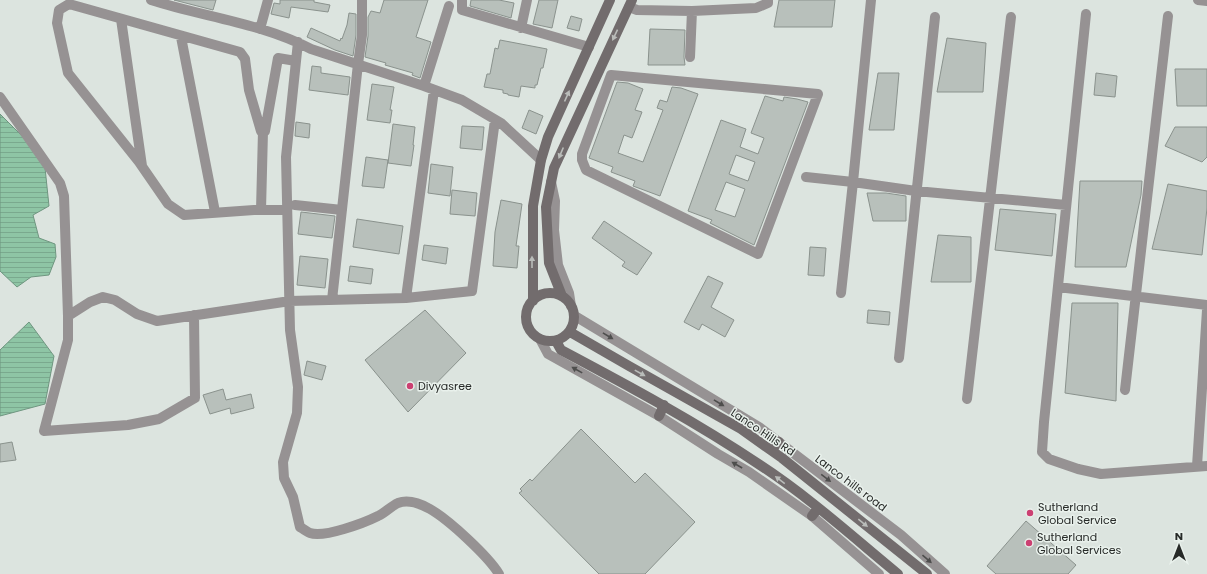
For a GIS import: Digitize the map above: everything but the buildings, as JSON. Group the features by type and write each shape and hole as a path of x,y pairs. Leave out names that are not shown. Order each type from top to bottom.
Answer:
{"main road":[{"path":"533,301 533,206 541,160 548,137 610,0"},
{"path":"562,296 549,263 546,207 554,168 630,3"},
{"path":"554,293 562,296 568,301 575,316 574,324 570,332 556,341 540,339 533,334 526,321 528,307 533,301 538,296 554,293"},
{"name":"Lanco Hills Rd","path":"570,332 741,429 771,450 927,574"},
{"path":"556,341 561,350 664,405 761,465 818,508 898,574"},
{"path":"659,416 664,405"},
{"path":"771,450 778,442"},
{"path":"812,516 818,508"}],"street":[{"path":"151,0 184,5 260,28 311,48 462,100 500,123 541,160"},
{"path":"260,28 268,0"},
{"path":"332,300 362,35 362,0"},
{"path":"462,0 462,10 589,47"},
{"path":"521,28 527,0"},
{"path":"630,3 637,10 692,11 756,8 768,3 768,0"},
{"path":"841,293 871,0"},
{"path":"1198,0 1207,1"},
{"path":"261,210 264,145 263,131 261,131 249,90 244,59 240,52 181,37 69,4 59,10 57,23 68,73 143,168 168,204 184,215 261,210 291,207 342,210"},
{"path":"424,86 449,6"},
{"path":"690,57 692,11"},
{"path":"1086,14 1042,452 1049,459 1078,469 1101,474 1202,466 1207,310"},
{"path":"1125,390 1168,16"},
{"path":"899,358 935,17"},
{"path":"967,398 1011,17"},
{"path":"121,19 143,168"},
{"path":"181,37 215,212"},
{"path":"298,42 286,157 291,207 290,330 298,387 297,413 283,462 284,478 293,497 300,527 311,534 330,533 356,526 378,516 398,503 414,502 430,509 452,525 495,567 499,574"},
{"path":"263,131 265,131 278,58 296,61"},
{"path":"611,75 818,94 758,254 586,170 582,160 582,154 598,110 611,75"},
{"path":"406,298 434,90"},
{"path":"0,97 60,183 64,196 68,340 44,431 128,425 159,419 195,398 194,315"},
{"path":"583,104 598,110"},
{"path":"578,116 594,122"},
{"path":"68,316 90,302 103,297 115,300 137,314 157,321 290,301 406,298 472,291 495,120"},
{"path":"806,177 989,199 1066,205"},
{"path":"551,182 555,201 554,230 558,265 569,293 571,306"},
{"path":"1058,287 1207,304"},
{"name":"Lanco hills road","path":"575,316 758,427 900,535 945,574"},
{"path":"540,339 548,354 659,416 749,472 812,516 879,574"}],"shaded area":[{"path":"0,114 44,158 49,206 33,215 39,238 55,244 56,257 49,275 31,277 17,287 0,271"},
{"path":"29,322 54,356 45,404 0,416 0,350"}],"place":[{"name":"Divyasree","path":"410,386"},
{"name":"Sutherland Global Service","path":"1030,513"},
{"name":"Sutherland Global Services","path":"1029,543"}]}
